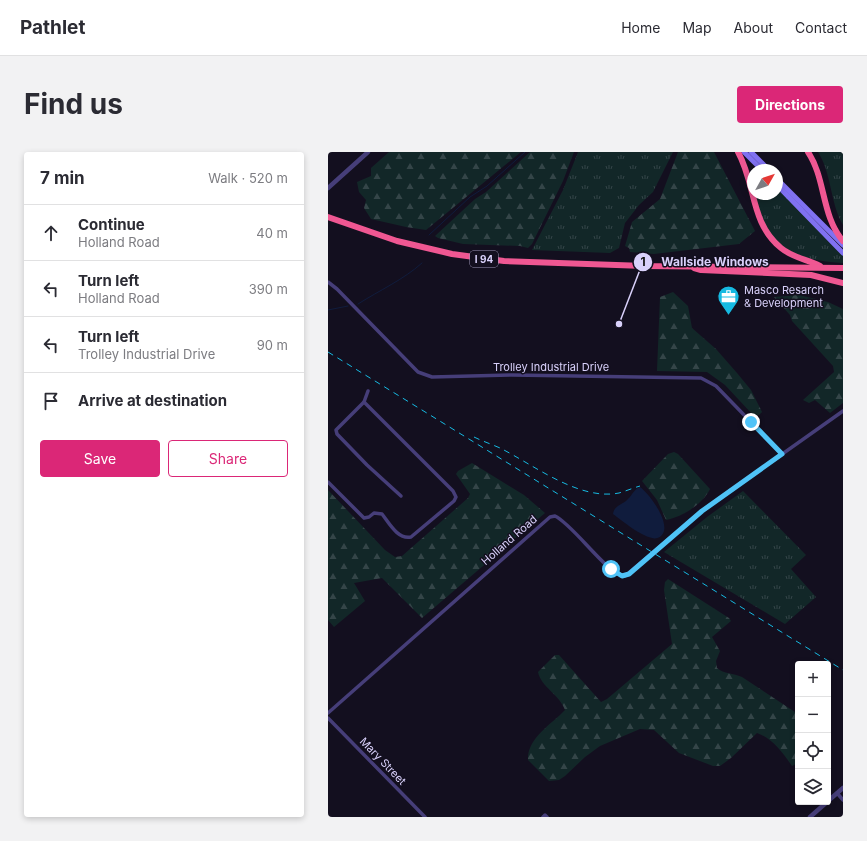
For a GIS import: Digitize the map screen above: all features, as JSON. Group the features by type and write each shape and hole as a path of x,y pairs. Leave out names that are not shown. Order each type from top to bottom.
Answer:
{"highway":[{"path":"738,152 747,169 758,216 767,233 781,248 790,254 821,267"},
{"path":"808,152 818,171 825,203 833,226 843,241"},
{"name":"I 94","path":"328,217 397,241 470,257 504,261 685,266 840,268"},
{"path":"685,266 701,270 811,275 843,283"}],"main road":[{"path":"744,152 756,164"},
{"path":"751,152 763,164"},
{"path":"783,185 843,245"},
{"path":"783,191 843,253"}],"street":[{"path":"328,188 368,152"},
{"name":"Trolley Industrial Drive","path":"328,282 338,289 418,372 424,375 432,377 512,375 701,378 716,386 782,454"},
{"path":"368,391 364,402 336,430 337,434 366,465 401,496"},
{"path":"328,482 364,518 369,517 374,513 382,514 400,536 406,539 411,537 454,501 456,497 453,491 364,402"},
{"name":"Holland Road","path":"328,713 549,517 555,516 564,521 611,569 622,576 625,576 702,511 843,412"},
{"name":"Mary Street","path":"328,718 424,817"},
{"path":"831,799 843,788"},
{"path":"837,793 843,800"},
{"path":"810,817 824,805"}],"green space":[{"path":"389,152 521,152 426,230 371,219 364,208 366,200 359,192 357,182 371,176 371,168"},
{"path":"530,152 574,152 563,181 532,244 528,248 520,246 463,244 435,236 475,199 486,192"},
{"path":"578,152 673,152 653,192 639,205 625,223 619,248 610,253 532,250 563,190"},
{"path":"678,152 714,152 755,231 739,244 654,254 630,252 629,248 625,246 632,222 660,199"},
{"path":"818,152 843,152 843,225 836,207 823,161"},
{"path":"783,194 843,255 843,263 808,258 788,249 779,243 771,234 764,224 756,200 783,200"},
{"path":"673,292 688,306 692,328 716,349 751,390 762,412 759,415 753,415 725,385 707,372 657,371 660,297"},
{"path":"799,295 828,302 843,309 843,403 830,413 815,400 809,403 803,400 834,372 833,366 792,321 790,315 774,297"},
{"path":"674,452 678,454 710,489 707,495 697,505 679,516 666,520 657,500 642,481 668,454"},
{"path":"472,463 524,495 545,513 422,618 382,578 354,583 365,601 334,627 328,620 328,490 385,550 395,557 402,556 468,498 470,494 456,474 458,471"},
{"path":"743,491 806,555 791,569 816,597 785,624 664,552 707,517"},
{"path":"668,579 729,618 731,621 712,637 720,651 716,661 717,668 742,677 795,712 795,764 792,766 781,751 768,738 757,733 731,758 720,766 713,766 679,753 654,730 640,729 600,746 585,757 565,776 559,780 549,781 528,760 529,752 536,738 541,732 565,710 563,705 543,682 538,672 555,655 559,655 601,702 607,699 672,644 664,590 665,582"}],"water":[{"path":"640,487 649,496 659,510 662,518 664,531 658,538 653,538 642,534 613,514 616,507 626,501"}],"waterway":[{"path":"429,235 470,197 487,186 525,152"},
{"path":"358,304 399,280 422,263"},
{"path":"328,310 348,306"}],"railway":[{"path":"328,352 843,670"},
{"path":"474,437 500,448 557,480 588,492 604,494 619,493 640,486"}],"place":[{"name":"Masco Resarch & Development","path":"729,316"},
{"name":"Wallside Windows","path":"619,324"}],"route":[{"path":"611,569 622,576 633,572 702,511 782,454 751,422"}]}
